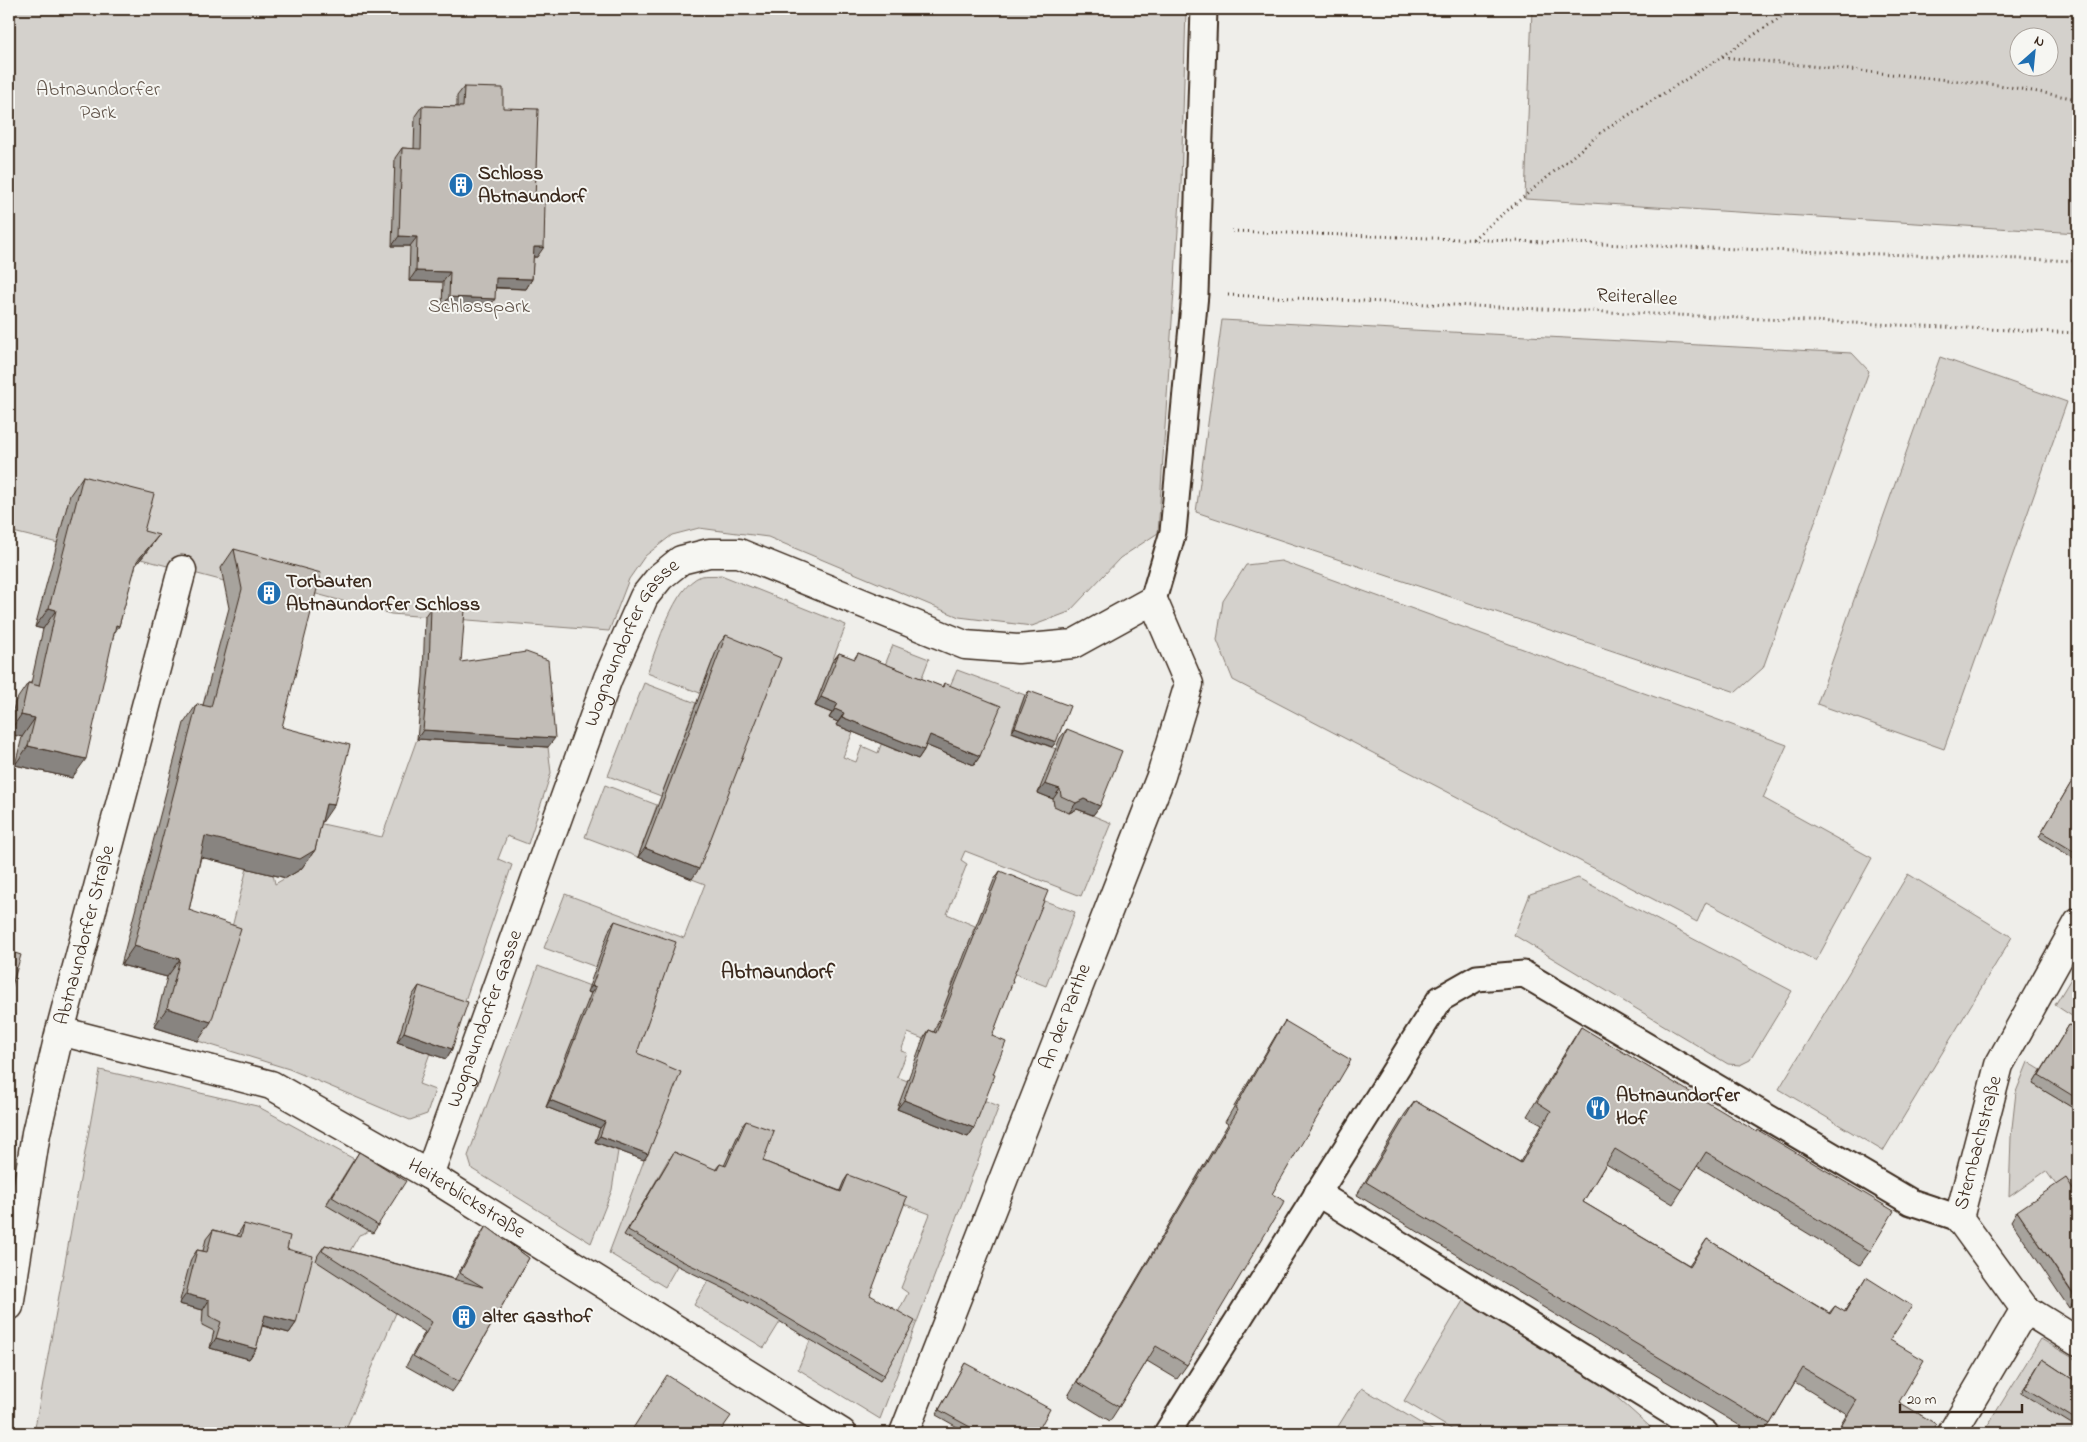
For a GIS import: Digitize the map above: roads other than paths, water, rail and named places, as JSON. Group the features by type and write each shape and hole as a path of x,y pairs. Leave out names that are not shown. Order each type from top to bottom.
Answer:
{"street":[{"name":"Wognaundorfer Gasse","path":"429,1175 608,678 644,597 660,577 681,560 709,552 739,553 965,645 1018,649 1074,644 1153,600"},
{"name":"Abtnaundorfer Straße","path":"9,1306 36,1133 60,1031 182,570"},
{"name":"An der Parthe","path":"904,1433 1161,776 1189,684 1153,600"},
{"name":"Sternbachstraße","path":"2024,1309 1959,1218 1999,1065 2078,923"},
{"name":"Heiterblickstraße","path":"60,1031 271,1085 429,1175 842,1433"},
{"path":"1952,1433 2024,1309 2078,1342"}],"lane":[{"path":"1153,600 1173,532 1195,294 1204,9"},
{"path":"1167,1433 1440,999 1477,978 1524,974 1911,1202 1959,1218"},
{"path":"1317,1193 1704,1433"}],"place":[{"name":"Schloss Abtnaundorf","path":"461,185"},
{"name":"Torbauten Abtnaundorfer Schloss","path":"269,593"},
{"name":"Abtnaundorfer Hof","path":"1598,1108"},
{"name":"alter Gasthof","path":"464,1317"}],"district":[{"name":"Abtnaundorf","path":"778,973"}],"park label":[{"name":"Abtnaundorfer Park","path":"98,102"},
{"name":"Schlosspark","path":"479,307"}]}
